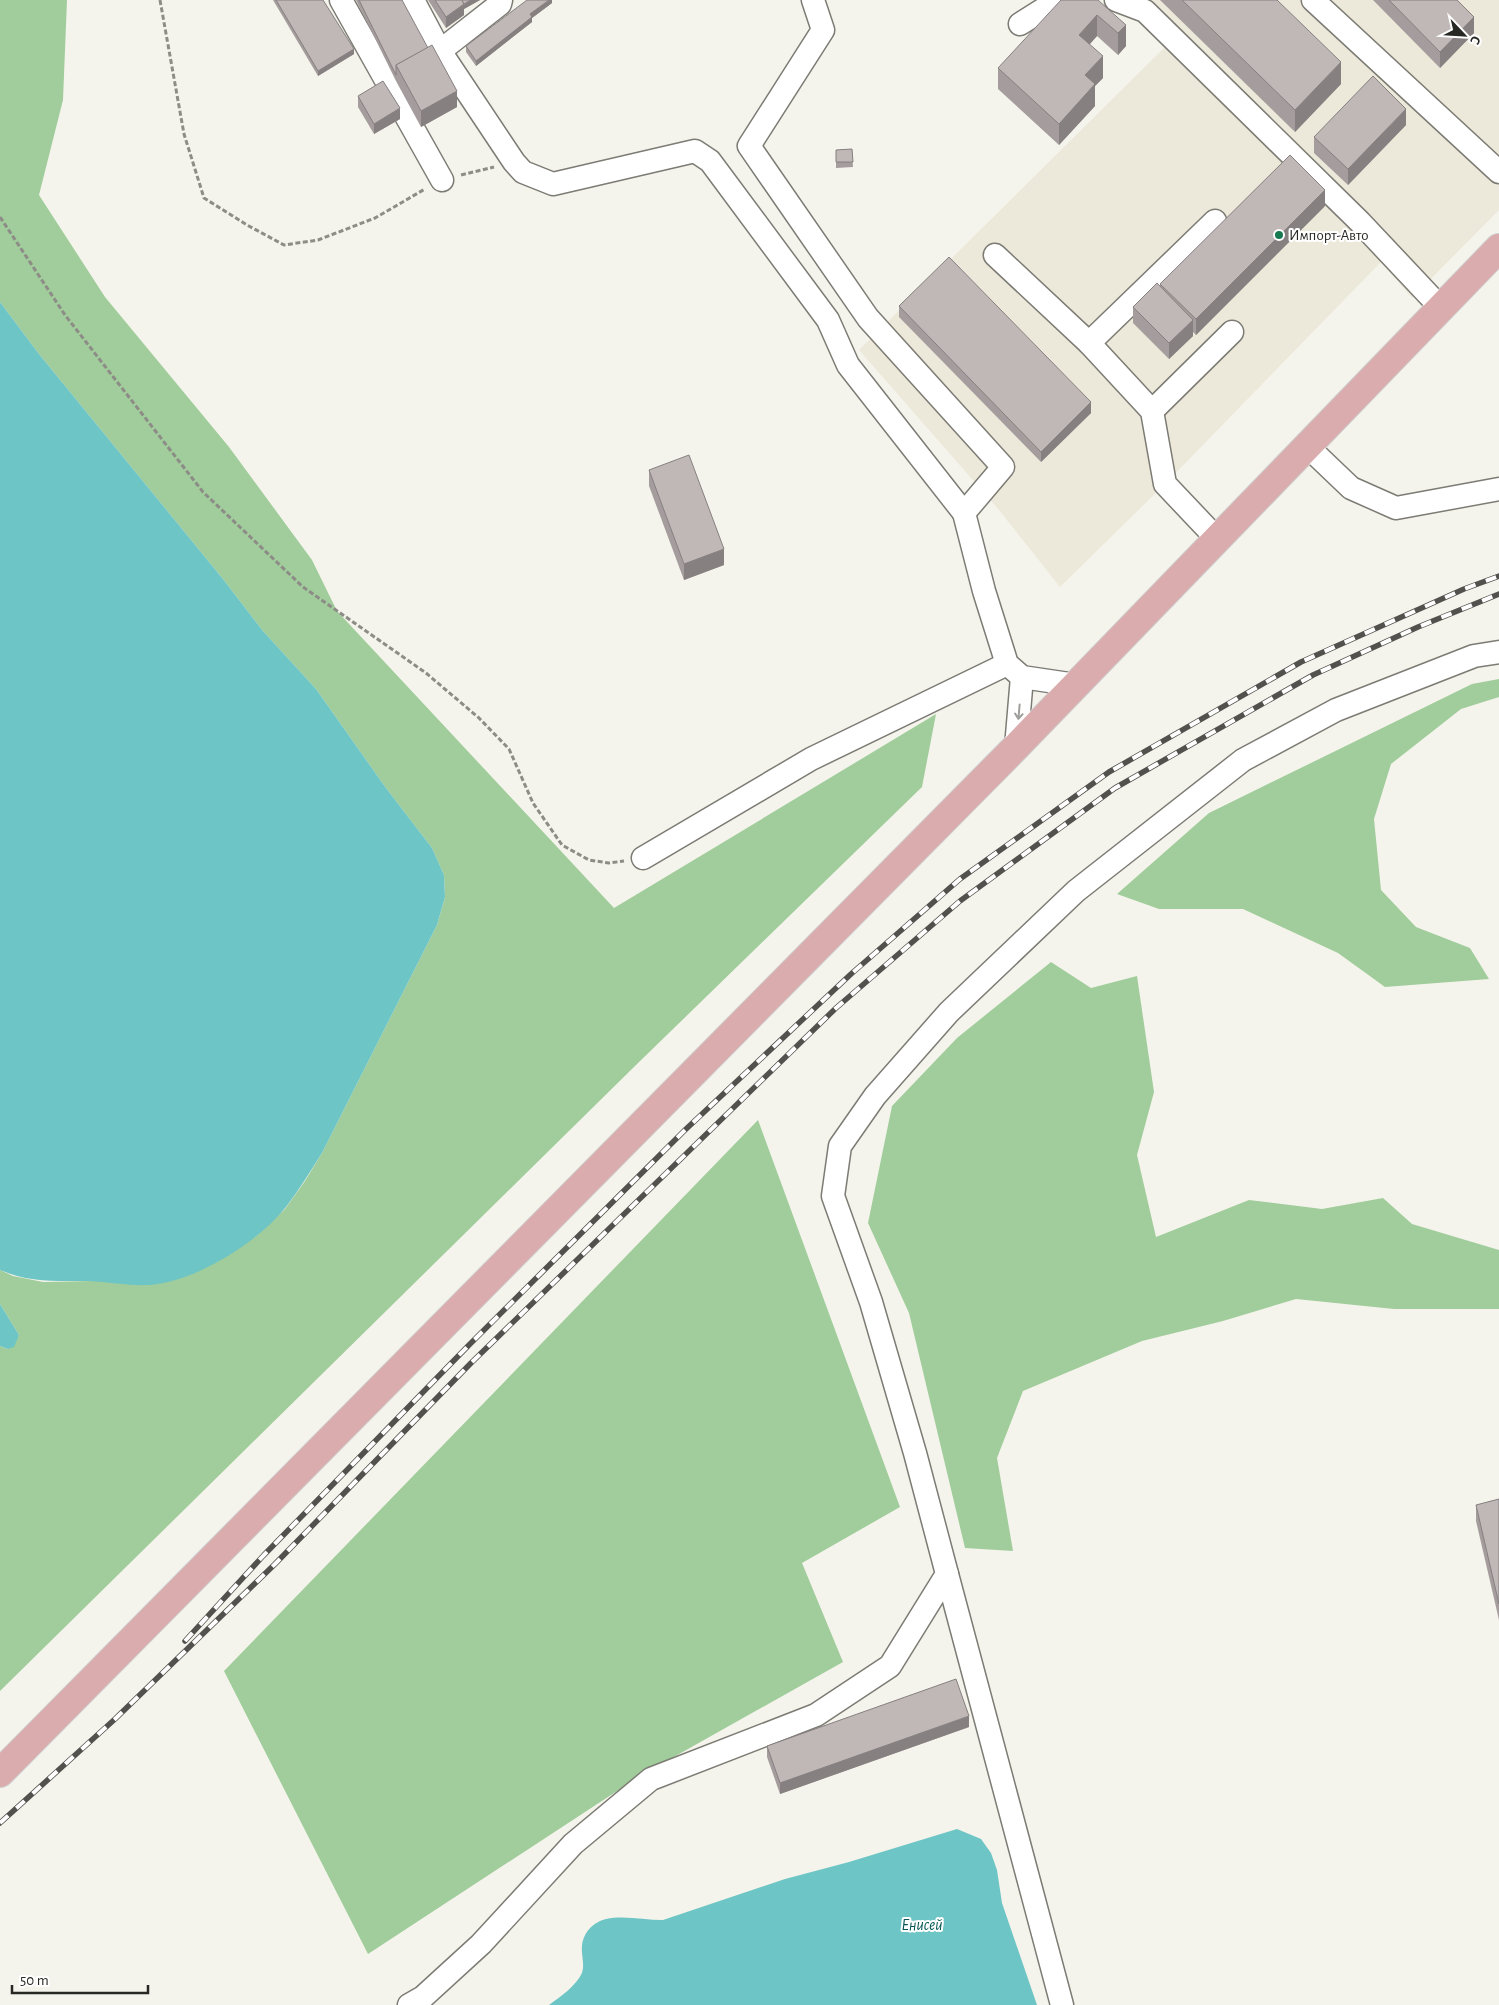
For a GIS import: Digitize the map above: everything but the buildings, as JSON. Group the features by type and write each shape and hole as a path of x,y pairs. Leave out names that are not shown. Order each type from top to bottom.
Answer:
{"main road":[{"path":"0,1773 1016,747 1499,248"}],"lane":[{"path":"341,0 442,180"},
{"path":"413,0 440,50 514,162 523,172 553,184 695,150 710,160 828,320 848,365 964,513 984,591 1014,671 1016,747"},
{"path":"440,50 500,4 501,0"},
{"path":"812,0 823,30 750,146 868,318 1003,467 964,513"},
{"path":"1020,24 1058,0"},
{"path":"1116,0 1145,12 1360,222 1442,308"},
{"path":"1313,0 1499,172"},
{"path":"1089,343 1216,221"},
{"path":"995,255 1089,343 1152,411 1165,484 1218,540"},
{"path":"1152,411 1232,332"},
{"path":"1307,446 1351,488 1396,508 1499,489"},
{"path":"1062,2005 915,1453 871,1302 833,1196 840,1146 875,1096 949,1012 1076,891 1243,760 1336,710 1474,656 1499,652"},
{"path":"643,858 811,759 1014,671 1076,685"},
{"path":"409,2005 423,1997 481,1944 573,1844 651,1779 816,1715 890,1666 947,1574"}],"path":[{"path":"160,0 184,134 204,198 284,245 318,240 376,218 442,180 514,162"},
{"path":"0,217 65,315 203,492 303,587 426,673 479,718 509,749 533,803 562,844 589,860 609,863 643,858"}],"shaded area":[{"path":"1114,0 1499,0 1499,210 1412,298 1381,262 1165,484 1060,587 999,510 859,350 1165,47"}],"green space":[{"path":"0,0 67,0 63,100 39,195 105,297 229,447 312,560 337,611 614,908 936,714 922,787 636,1065 0,1691 0,1346 8,1349 19,1335 0,1304 0,1270 13,1276 43,1282 91,1281 255,1237 285,1209 322,1153 437,925 445,897 444,875 432,848 386,788 316,689 263,631 223,579 39,354 0,302"},
{"path":"1499,679 1499,697 1461,709 1391,764 1374,819 1381,890 1416,927 1470,948 1489,979 1385,987 1338,953 1243,909 1159,909 1117,894 1209,813 1472,684"},
{"path":"1051,962 1091,988 1137,976 1154,1092 1137,1155 1156,1237 1249,1200 1322,1209 1383,1198 1412,1224 1499,1250 1499,1309 1394,1309 1296,1299 1223,1321 1142,1341 1023,1391 997,1458 1013,1551 965,1548 909,1313 868,1223 892,1106 957,1038"},
{"path":"758,1120 900,1507 802,1563 843,1662 640,1776 368,1954 224,1671"}],"water":[{"path":"0,302 39,354 223,579 263,631 316,689 386,788 432,848 444,875 445,897 437,925 322,1153 291,1201 274,1221 259,1234 225,1258 187,1276 150,1285 33,1279 0,1270"},
{"path":"0,1304 19,1335 14,1347 8,1349 0,1346"},
{"name":"Енисей","path":"957,1829 981,1839 991,1853 997,1870 1002,1903 1037,2005 549,2005 567,1991 579,1978 583,1970 582,1949 584,1937 593,1925 601,1920 620,1917 663,1920 785,1879 849,1862"}],"railway":[{"path":"185,1641 263,1556 469,1345 685,1130 851,974 960,879 1109,772 1301,662 1464,589 1499,576"},
{"path":"0,1823 115,1719 275,1564 471,1363 836,1008 960,901 1115,788 1313,675 1418,627 1499,594"}],"place":[{"name":"Импорт-Авто","path":"1279,235"}]}
